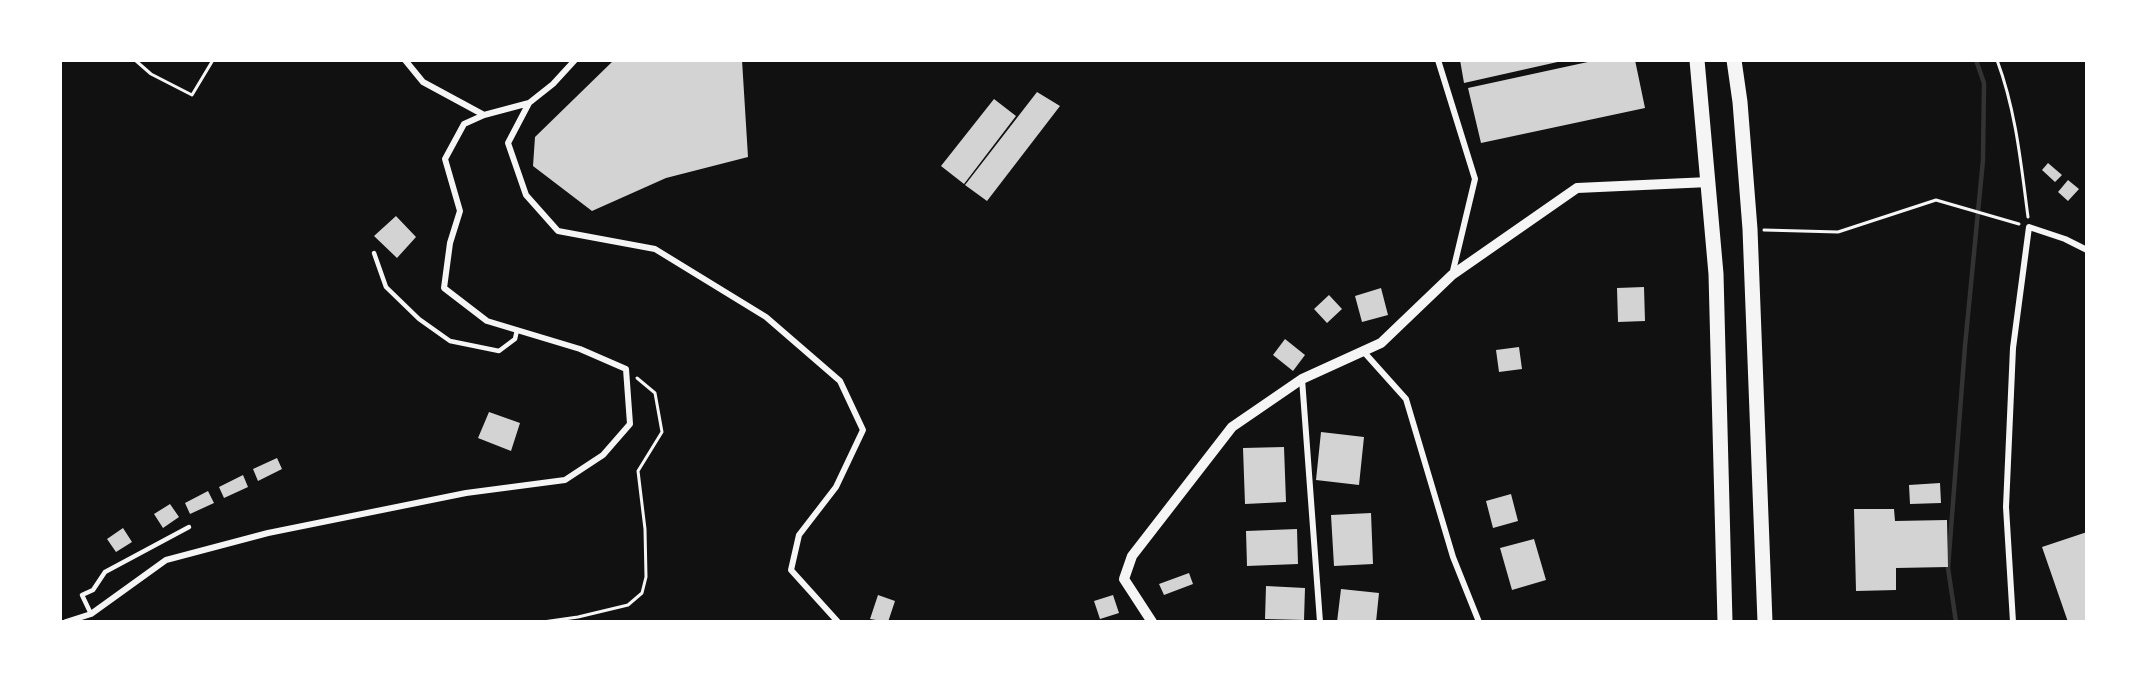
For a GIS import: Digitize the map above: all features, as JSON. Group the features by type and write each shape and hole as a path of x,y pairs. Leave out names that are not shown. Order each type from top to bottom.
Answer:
{"highway":[{"path":"1697,60 1717,285 1725,622"},
{"path":"1734,60 1740,102 1750,230 1765,622"}],"street":[{"path":"405,60 423,82 484,115"},
{"path":"66,622 91,614 166,560 268,533 454,496 565,480 603,455 630,424 626,369 580,349 487,321 444,288 450,243 460,211 445,159 464,124 484,115 529,103 553,84 575,60"},
{"path":"1438,60 1475,179 1452,275"},
{"path":"529,103 508,143 526,195 558,231 655,249 766,317 840,381 863,430 836,487 799,535 791,570 838,622"},
{"path":"1152,622 1124,579 1132,556 1232,428 1302,379 1381,343 1452,275 1577,188 1709,182"},
{"path":"2013,622 2006,507 2013,348 2029,227 2065,239 2087,250"},
{"path":"1363,351 1406,399 1453,557 1479,622"},
{"path":"1302,379 1320,622"}],"lane":[{"path":"374,253 386,287 419,319 450,341 499,351 515,339 517,330"},
{"path":"91,614 82,596 93,590 105,572 189,527"}],"path":[{"path":"135,60 151,74 192,95 213,60"},
{"path":"1750,230 1838,232 1936,200 2029,227 2019,148 2008,89 1997,60"},
{"path":"543,622 578,617 628,605 642,593 646,577 646,553 638,471 662,432 655,393 626,369"}],"building":[{"path":"614,60 742,60 748,157 666,178 592,211 533,166 535,137"},
{"path":"1460,60 1562,60 1562,61 1464,83"},
{"path":"1597,60 1635,60 1645,108 1481,143 1468,88"},
{"path":"1037,92 1060,106 987,201 965,185"},
{"path":"994,99 1016,116 964,184 941,166"},
{"path":"2048,163 2062,175 2055,182 2042,170"},
{"path":"2068,180 2079,189 2068,201 2058,192"},
{"path":"396,216 416,237 397,258 374,236"},
{"path":"1644,287 1645,321 1618,322 1617,288"},
{"path":"1381,288 1388,315 1362,322 1355,296"},
{"path":"1329,295 1342,309 1327,323 1314,309"},
{"path":"1285,339 1305,355 1293,371 1273,355"},
{"path":"1519,347 1522,369 1499,372 1496,350"},
{"path":"489,412 520,423 511,451 478,438"},
{"path":"1321,432 1364,437 1359,485 1316,480"},
{"path":"1284,447 1286,502 1245,504 1243,448"},
{"path":"277,458 282,469 258,481 253,469"},
{"path":"243,475 248,487 224,498 219,487"},
{"path":"1940,483 1941,503 1910,504 1909,485"},
{"path":"208,491 214,503 190,514 185,503"},
{"path":"1511,494 1518,521 1493,528 1486,501"},
{"path":"170,504 179,517 163,528 154,514"},
{"path":"1854,509 1894,509 1895,521 1947,520 1948,567 1896,568 1896,590 1856,591"},
{"path":"1371,513 1373,564 1334,566 1331,515"},
{"path":"123,528 132,542 116,552 107,539"},
{"path":"1297,529 1298,564 1247,566 1246,531"},
{"path":"2087,532 2087,622 2068,622 2042,547"},
{"path":"1534,539 1546,580 1512,590 1500,548"},
{"path":"1189,573 1193,584 1164,595 1159,584"},
{"path":"1266,586 1305,588 1304,620 1265,619"},
{"path":"1341,589 1379,593 1376,622 1337,622"},
{"path":"878,595 895,601 888,622 870,619"},
{"path":"1113,595 1119,613 1100,619 1094,601"}],"waterway":[{"path":"1956,622 1948,568 1965,346 1983,160 1984,83 1976,60"}]}
